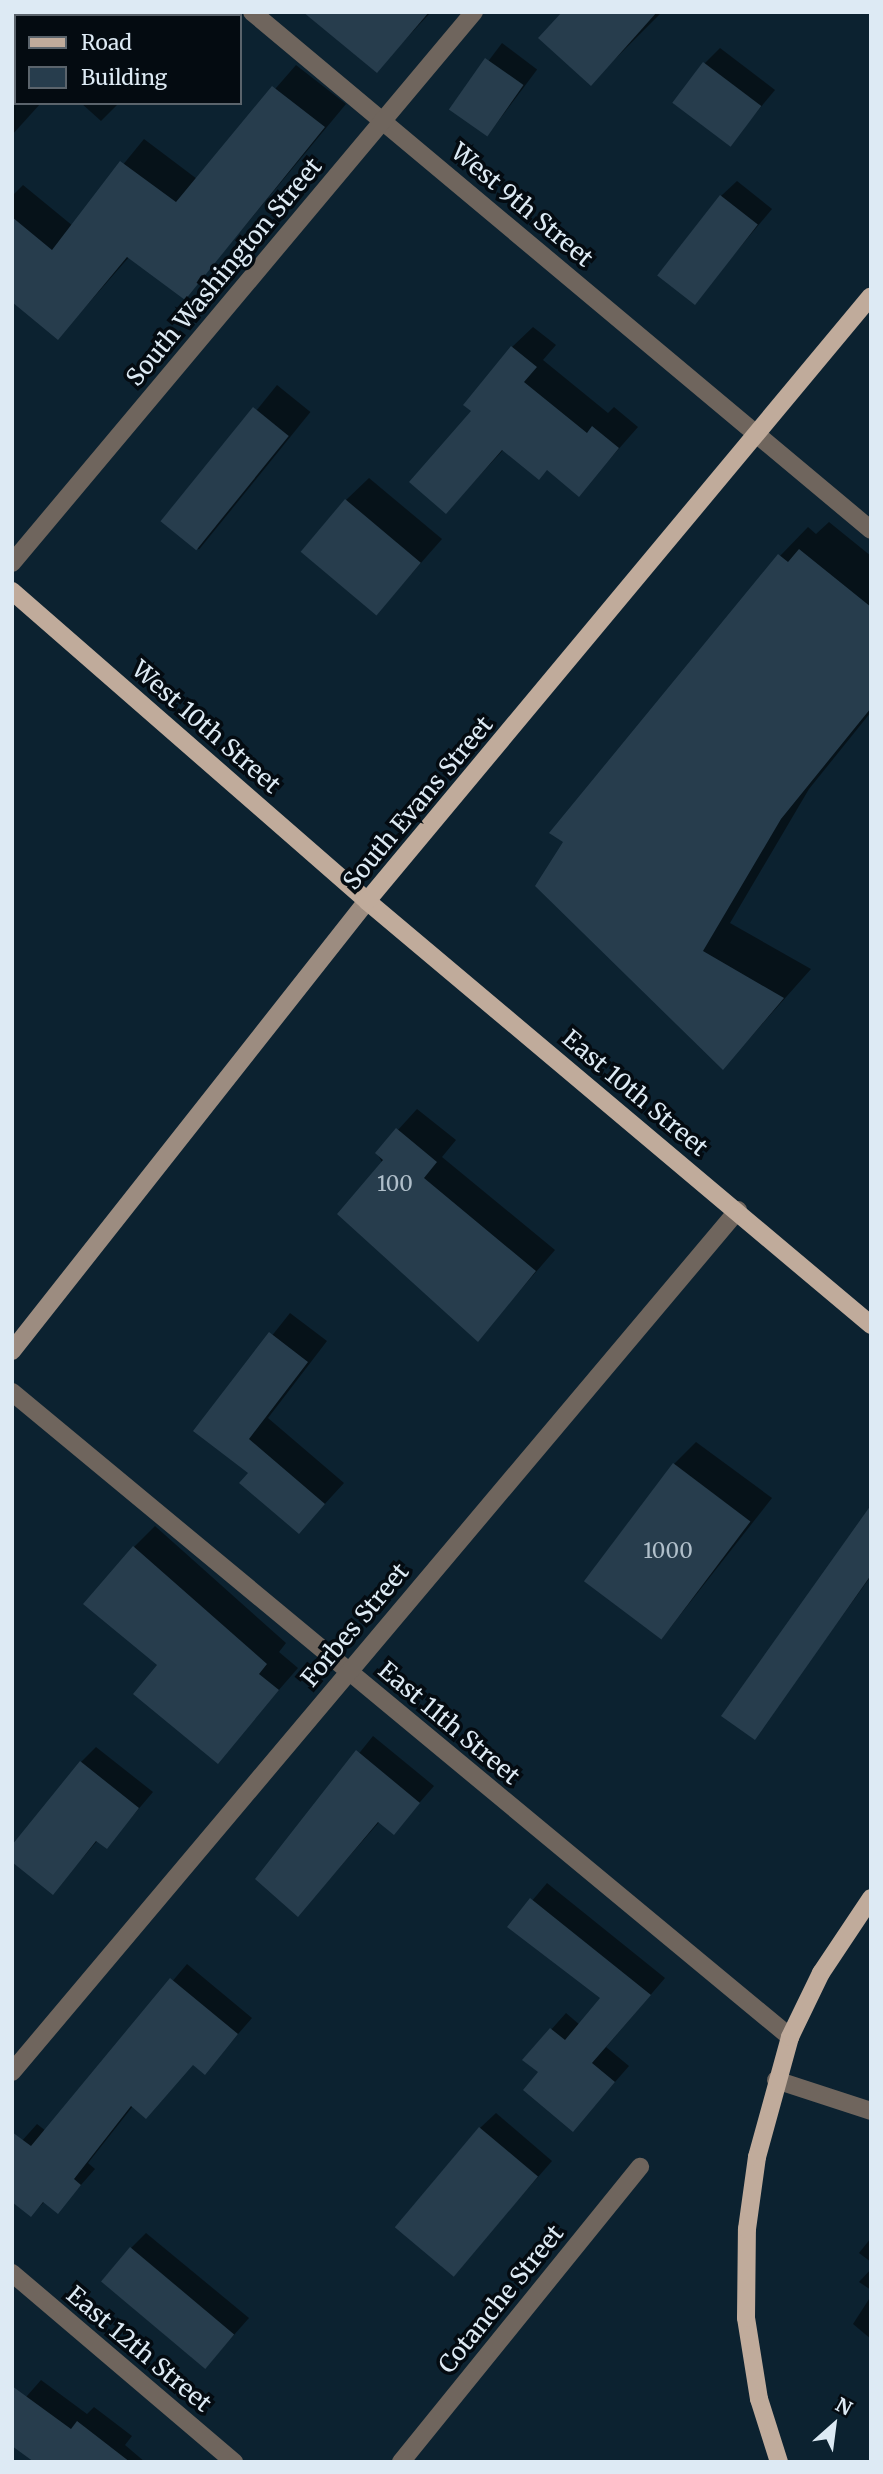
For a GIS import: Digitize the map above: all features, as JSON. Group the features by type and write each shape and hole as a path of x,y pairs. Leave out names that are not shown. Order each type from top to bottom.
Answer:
{"main road":[{"name":"South Evans Street","path":"12,1351 367,901 760,437 871,296"},
{"name":"West 10th Street","path":"12,591 367,901"},
{"name":"East 10th Street","path":"367,901 738,1210 871,1325"},
{"path":"779,2462 759,2399 746,2318 747,2229 776,2080 790,2037 821,1973 871,1898"}],"street":[{"name":"West 9th Street","path":"252,12 871,530"},
{"name":"South Washington Street","path":"12,563 474,12"},
{"name":"Forbes Street","path":"12,2072 738,1210"},
{"name":"East 11th Street","path":"12,1392 790,2037"},
{"path":"776,2080 871,2111"},
{"name":"Cotanche Street","path":"401,2462 639,2167"},
{"name":"East 12th Street","path":"12,2273 234,2462"}],"building":[{"path":"303,12 429,12 377,73"},
{"path":"562,12 657,12 591,86 538,38"},
{"path":"485,58 524,85 487,137 449,110"},
{"path":"703,62 761,106 731,147 672,103"},
{"path":"272,86 325,127 185,300 127,257 58,340 12,302 12,217 52,250 120,161 176,202"},
{"path":"720,195 758,225 695,305 657,275"},
{"path":"511,346 537,367 524,382 587,433 592,426 619,448 579,497 547,470 539,480 502,450 446,514 409,482 471,411 463,405"},
{"path":"253,407 289,436 196,550 160,521"},
{"path":"345,499 421,563 376,615 301,552"},
{"path":"799,549 871,607 871,708 781,819 703,951 784,998 723,1070 535,886 563,842 549,833 778,554 788,562"},
{"path":"396,1128 437,1162 424,1178 536,1271 478,1342 337,1214 383,1160 375,1153"},
{"path":"269,1332 308,1362 249,1439 325,1504 299,1534 239,1483 248,1473 193,1431"},
{"path":"673,1463 750,1521 661,1640 584,1581"},
{"path":"871,1505 871,1575 755,1740 721,1716"},
{"path":"133,1546 267,1664 259,1674 279,1690 218,1764 133,1694 157,1665 83,1604"},
{"path":"356,1750 420,1803 394,1835 378,1822 298,1917 255,1879"},
{"path":"80,1761 139,1808 107,1849 96,1841 53,1895 12,1862 12,1845"},
{"path":"530,1898 651,1995 592,2063 615,2082 573,2132 523,2090 538,2072 522,2060 550,2028 565,2040 600,1998 507,1927"},
{"path":"170,1978 238,2034 205,2075 193,2065 146,2119 131,2106 74,2179 81,2185 58,2214 43,2202 31,2217 12,2202 12,2132 31,2146"},
{"path":"479,2127 538,2176 454,2277 395,2227"},
{"path":"130,2247 234,2334 205,2369 101,2281"},
{"path":"12,2386 71,2429 77,2421 130,2462 34,2462 12,2446"}]}
